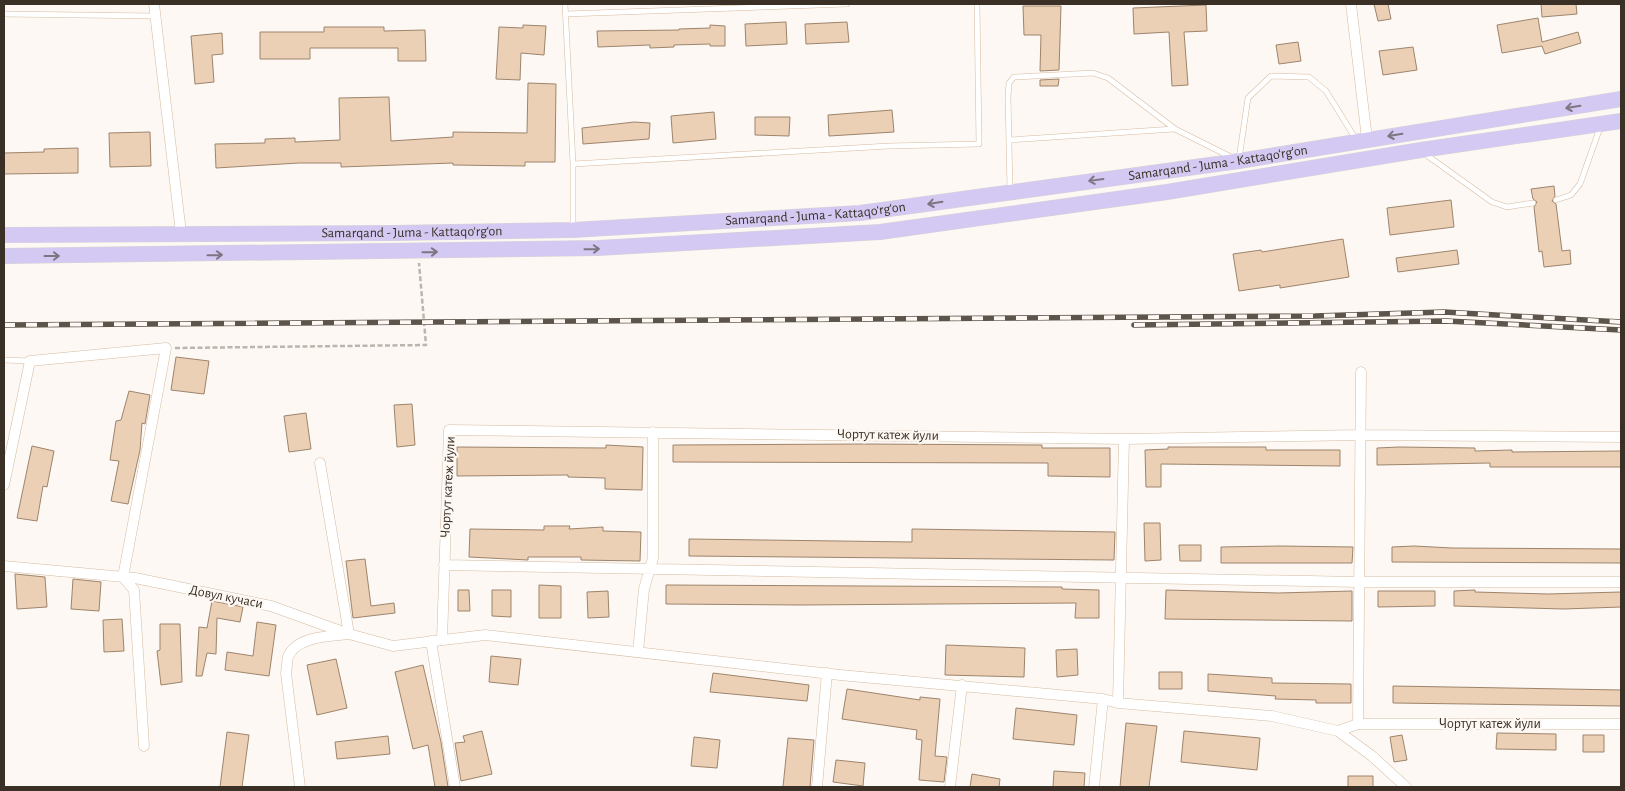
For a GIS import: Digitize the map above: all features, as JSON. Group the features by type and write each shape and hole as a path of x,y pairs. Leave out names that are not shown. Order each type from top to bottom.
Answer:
{"main road":[{"name":"Samarqand - Juma - Kattaqo‘rg‘on","path":"4,235 181,233 394,234 573,230 851,214 1239,160 1621,99"},
{"name":"Samarqand - Juma - Kattaqo‘rg‘on","path":"4,256 419,252 598,248 880,232 1166,192 1421,150 1621,121"},
{"path":"1417,132 1421,150"},
{"path":"394,234 394,252"}],"street":[{"path":"154,4 181,233"},
{"path":"1351,4 1362,140"},
{"path":"4,485 30,361 166,348 123,577 134,590 144,746"},
{"path":"1358,724 1361,372"},
{"name":"Чортут катеж йули","path":"455,787 437,640 444,565 449,430 1124,439 1361,435 1621,437"},
{"path":"638,652 644,589 653,558 653,432"},
{"path":"1118,703 1124,439"},
{"path":"300,787 286,673 288,656 298,645 306,642 322,637 349,634 320,463"},
{"path":"444,565 1360,582 1621,582"},
{"name":"Довул кучаси","path":"4,566 123,577 271,606 349,634 393,646 437,640"},
{"path":"437,640 485,635 827,673 1103,699 1118,703 1272,716 1338,731 1372,756 1406,787"},
{"path":"817,787 827,673"},
{"path":"950,787 962,685"},
{"path":"1094,787 1103,699"},
{"name":"Чортут катеж йули","path":"1338,731 1358,724 1621,724"}],"lane":[{"path":"565,4 573,164 573,230"},
{"path":"566,14 847,4"},
{"path":"573,164 889,146 979,144 977,4"},
{"path":"4,14 156,16"},
{"path":"1010,192 1008,97 1009,83 1014,77 1093,73 1108,78 1175,129 1239,160 1248,98 1271,76 1309,77 1326,91 1362,140"},
{"path":"1556,200 1571,195 1580,184 1601,124"},
{"path":"1010,140 1175,129"},
{"path":"1421,150 1492,202 1507,207 1533,203"},
{"path":"4,360 30,361"}],"path":[{"path":"166,348 426,345 419,252"}],"building":[{"path":"1374,4 1388,4 1391,19 1378,21"},
{"path":"1541,4 1576,4 1577,14 1542,17"},
{"path":"1206,5 1207,31 1184,32 1188,85 1172,86 1169,32 1134,34 1133,8"},
{"path":"1023,6 1061,6 1059,70 1040,71 1041,35 1024,35"},
{"path":"1538,18 1542,42 1578,32 1581,43 1545,54 1542,46 1502,53 1497,25"},
{"path":"786,22 787,44 746,46 745,24"},
{"path":"847,22 849,42 806,44 805,24"},
{"path":"523,25 546,26 544,55 521,53 520,80 496,79 499,27 523,28"},
{"path":"710,25 725,26 725,46 710,46 710,44 650,48 650,45 598,47 597,31 679,30 710,28"},
{"path":"324,27 384,27 384,31 425,30 426,61 398,61 398,48 310,48 310,59 260,59 260,32 324,32"},
{"path":"222,33 223,54 212,55 214,82 195,84 191,36"},
{"path":"1298,42 1301,61 1279,64 1276,45"},
{"path":"1413,47 1417,70 1383,75 1379,51"},
{"path":"1059,79 1058,86 1040,86 1040,80"},
{"path":"528,83 556,84 555,162 525,162 525,166 453,165 453,163 341,167 341,163 299,163 216,168 215,144 265,143 265,139 295,138 295,142 340,140 339,98 389,97 391,141 453,137 453,132 527,133"},
{"path":"892,110 894,132 829,136 828,115"},
{"path":"714,112 716,139 673,143 671,116"},
{"path":"755,117 790,117 789,136 755,135"},
{"path":"634,122 650,123 649,139 583,144 582,128"},
{"path":"150,132 151,166 110,167 109,133"},
{"path":"78,148 78,173 4,174 4,153 44,152 44,149"},
{"path":"1554,186 1555,196 1552,201 1556,204 1562,251 1570,250 1571,264 1544,267 1542,251 1539,252 1534,207 1537,202 1533,199 1531,189"},
{"path":"1451,200 1454,227 1390,235 1387,208"},
{"path":"1343,239 1349,277 1280,288 1280,285 1239,291 1233,254 1261,250 1262,252"},
{"path":"1457,250 1459,264 1398,272 1396,258"},
{"path":"176,357 209,361 204,394 171,390"},
{"path":"129,391 150,395 145,424 142,423 140,450 128,504 111,501 119,461 110,460 116,421 121,420"},
{"path":"412,404 415,445 397,447 394,405"},
{"path":"306,413 311,449 289,452 284,416"},
{"path":"606,445 643,447 642,490 605,489 605,478 568,477 568,475 457,476 457,447 606,448"},
{"path":"673,445 1042,445 1042,448 1110,448 1110,477 1048,476 1048,463 673,462"},
{"path":"32,446 54,451 47,487 43,486 37,521 17,518"},
{"path":"1168,447 1266,447 1266,450 1340,450 1340,466 1161,464 1161,487 1146,487 1145,450 1168,449"},
{"path":"1377,448 1475,448 1475,451 1512,450 1512,452 1621,451 1621,467 1490,467 1490,463 1377,465"},
{"path":"1144,523 1160,523 1161,560 1145,561"},
{"path":"544,526 570,526 569,529 603,527 603,531 641,532 640,561 581,560 581,557 528,557 528,560 469,557 470,529 544,530"},
{"path":"912,529 1115,532 1114,560 689,556 689,539 912,542"},
{"path":"1179,545 1201,545 1201,561 1180,561"},
{"path":"1221,547 1353,547 1352,563 1221,563"},
{"path":"1392,547 1621,549 1621,563 1392,562"},
{"path":"365,559 371,606 394,603 395,613 353,618 346,561"},
{"path":"15,574 45,577 47,607 17,609"},
{"path":"73,579 101,582 99,611 71,609"},
{"path":"539,585 561,586 561,618 539,618"},
{"path":"666,585 1062,587 1062,589 1099,590 1099,618 1075,618 1076,603 666,604"},
{"path":"458,590 469,590 470,611 458,611"},
{"path":"492,590 511,590 511,617 492,616"},
{"path":"1166,590 1278,593 1352,591 1352,621 1165,619"},
{"path":"1475,590 1475,592 1548,594 1621,592 1621,607 1564,609 1454,606 1454,591"},
{"path":"608,591 609,617 588,618 587,592"},
{"path":"1378,591 1435,591 1435,606 1378,607"},
{"path":"212,601 243,607 240,622 217,618 216,654 207,653 202,676 196,676 199,627 207,628"},
{"path":"122,619 124,651 104,652 103,620"},
{"path":"257,622 276,625 269,676 225,670 227,652 253,656"},
{"path":"160,624 180,624 182,682 161,685 157,651 160,650"},
{"path":"946,645 1025,648 1024,677 945,675"},
{"path":"1077,649 1078,675 1057,677 1056,650"},
{"path":"491,656 521,659 518,685 489,682"},
{"path":"336,659 347,708 317,715 307,665"},
{"path":"423,665 441,742 448,787 435,787 428,745 413,749 395,672"},
{"path":"1159,672 1182,672 1182,689 1159,689"},
{"path":"713,673 809,685 807,701 710,692"},
{"path":"1208,674 1272,678 1272,683 1351,684 1351,703 1316,703 1316,700 1275,699 1276,696 1208,691"},
{"path":"1393,686 1621,690 1621,706 1393,703"},
{"path":"847,689 920,700 920,697 940,699 935,756 947,757 944,782 919,780 922,740 916,739 917,730 842,719"},
{"path":"1016,708 1077,715 1074,745 1013,739"},
{"path":"1126,723 1157,726 1149,787 1120,787"},
{"path":"482,731 492,774 461,781 455,743 465,742 463,736"},
{"path":"1184,731 1260,738 1257,770 1181,762"},
{"path":"227,732 249,735 242,787 220,787"},
{"path":"1497,733 1556,734 1556,750 1496,749"},
{"path":"1402,735 1407,760 1394,762 1390,737"},
{"path":"1583,735 1604,735 1604,752 1583,752"},
{"path":"388,736 390,754 337,759 335,742"},
{"path":"694,737 720,740 717,768 691,766"},
{"path":"788,738 814,740 810,787 783,787"},
{"path":"836,760 865,763 863,786 833,782"},
{"path":"1054,771 1085,773 1084,787 1053,787"},
{"path":"972,774 1000,779 999,787 970,787"},
{"path":"1348,776 1373,776 1373,787 1348,787"}],"railway":[{"path":"4,325 1315,316 1444,312 1621,322"},
{"path":"1134,325 1446,321 1621,330"}]}
